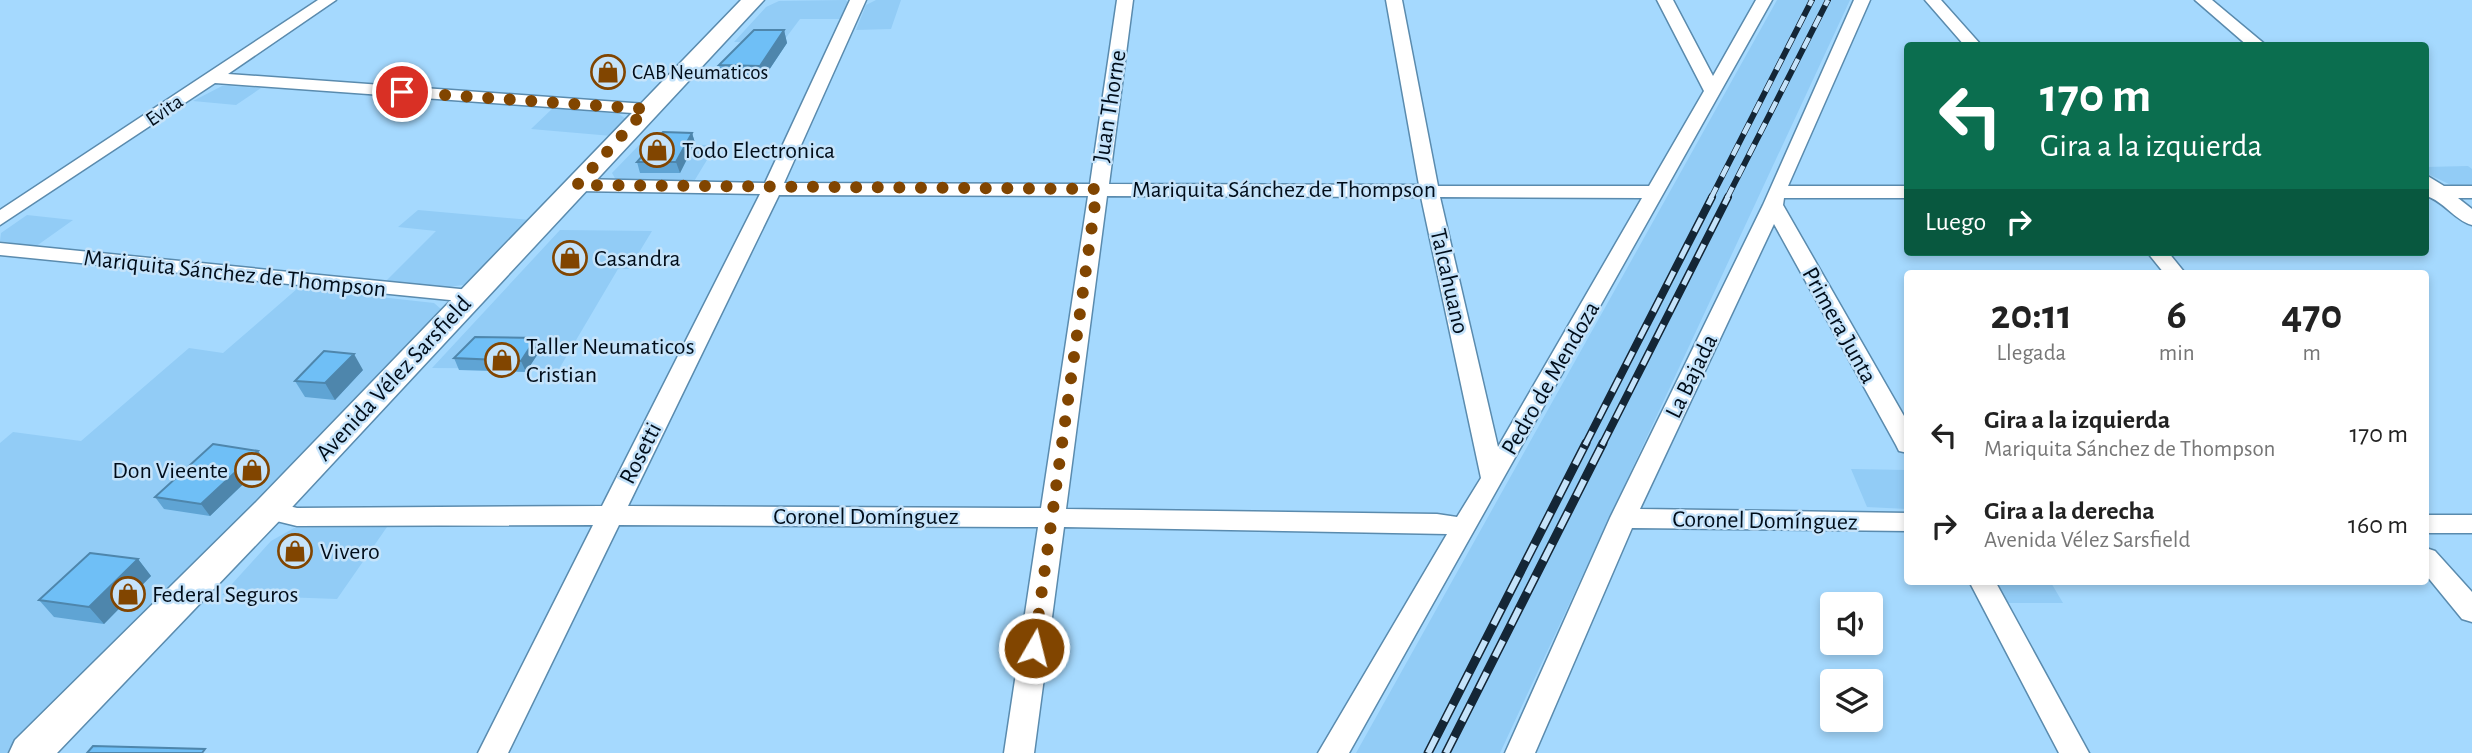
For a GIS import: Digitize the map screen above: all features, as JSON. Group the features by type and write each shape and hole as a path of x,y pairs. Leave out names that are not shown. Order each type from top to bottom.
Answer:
{"main road":[{"name":"Avenida Vélez Sarsfield","path":"30,753 269,510 646,109 753,0"}],"street":[{"name":"Evita","path":"0,219 327,0"},
{"name":"Rosetti","path":"492,753 772,189 858,0"},
{"name":"Juan Thorne","path":"1019,753 1125,0"},
{"name":"Talcahuano","path":"1394,0 1429,189 1493,478"},
{"path":"1665,0 1712,91"},
{"name":"Pedro de Mendoza","path":"1333,753 1493,478 1764,0"},
{"name":"La Bajada","path":"1529,745 1623,518 1774,198 1862,0"},
{"path":"1933,0 1970,42"},
{"path":"2203,0 2254,42"},
{"path":"212,78 646,109"},
{"name":"Mariquita Sánchez de Thompson","path":"577,185 772,189 1656,191"},
{"path":"2430,188 2472,192"},
{"path":"2430,188 2472,219"},
{"path":"1774,198 1904,192"},
{"name":"Primera Junta","path":"1774,198 1904,438"},
{"name":"Mariquita Sánchez de Thompson","path":"0,249 470,296"},
{"path":"2160,256 2172,270"},
{"name":"Coronel Domínguez","path":"269,510 296,517 610,514 1051,517 1437,523 1464,528"},
{"name":"Coronel Domínguez","path":"1623,518 1904,522"},
{"path":"2429,524 2472,524"},
{"path":"2429,561 2472,611"},
{"path":"1984,585 2074,753"}],"shaded area":[{"path":"846,0 848,3 840,19 800,19 782,43 734,42 766,7 779,1"},
{"path":"876,0 901,0 891,29 856,30 866,5"},
{"path":"1777,0 1850,0 1500,753 1356,753"},
{"path":"222,86 261,88 236,105 193,101"},
{"path":"553,108 619,114 626,119 612,136 531,129"},
{"path":"640,144 716,145 693,183 616,180 612,173"},
{"path":"2468,166 2472,169 2472,185 2451,185 2429,174 2429,167"},
{"path":"418,210 531,220 475,278 463,285 448,287 386,281 436,231 398,227"},
{"path":"27,215 73,220 35,247 0,241 1,233"},
{"path":"560,230 652,231 629,269 618,269 559,369 432,368"},
{"path":"298,288 434,303 441,309 11,753 0,753 0,443 13,432 81,441 189,348 223,353"},
{"path":"1851,469 1904,470 1904,509 1867,507"},
{"path":"387,527 337,599 222,595 271,541 294,528"},
{"path":"1993,585 2052,585 2063,603 2003,603"}],"building":[{"path":"754,30 784,30 760,66 719,65"},
{"path":"663,132 692,133 676,162 637,162"},
{"path":"475,337 536,338 521,361 454,358"},
{"path":"324,351 354,354 325,383 295,381"},
{"path":"213,444 258,451 201,504 155,497"},
{"path":"90,553 138,559 89,607 39,600"},
{"path":"93,746 205,749 202,753 87,753"}],"railway":[{"path":"1711,198 1812,0"},
{"path":"1727,198 1828,0"},
{"path":"1585,445 1712,197"},
{"path":"1602,445 1728,197"},
{"path":"1428,753 1586,443"},
{"path":"1446,753 1603,443"}],"place":[{"name":"CAB Neumaticos","path":"608,72"},
{"name":"Todo Electronica","path":"657,150"},
{"name":"Casandra","path":"570,258"},
{"name":"Taller Neumaticos Cristian","path":"502,360"},
{"name":"Don Vieente","path":"252,470"},
{"name":"Vivero","path":"295,551"},
{"name":"Federal Seguros","path":"128,594"}],"route":[{"path":"402,92 646,109 577,185 772,189 1097,189 1034,648"}]}
